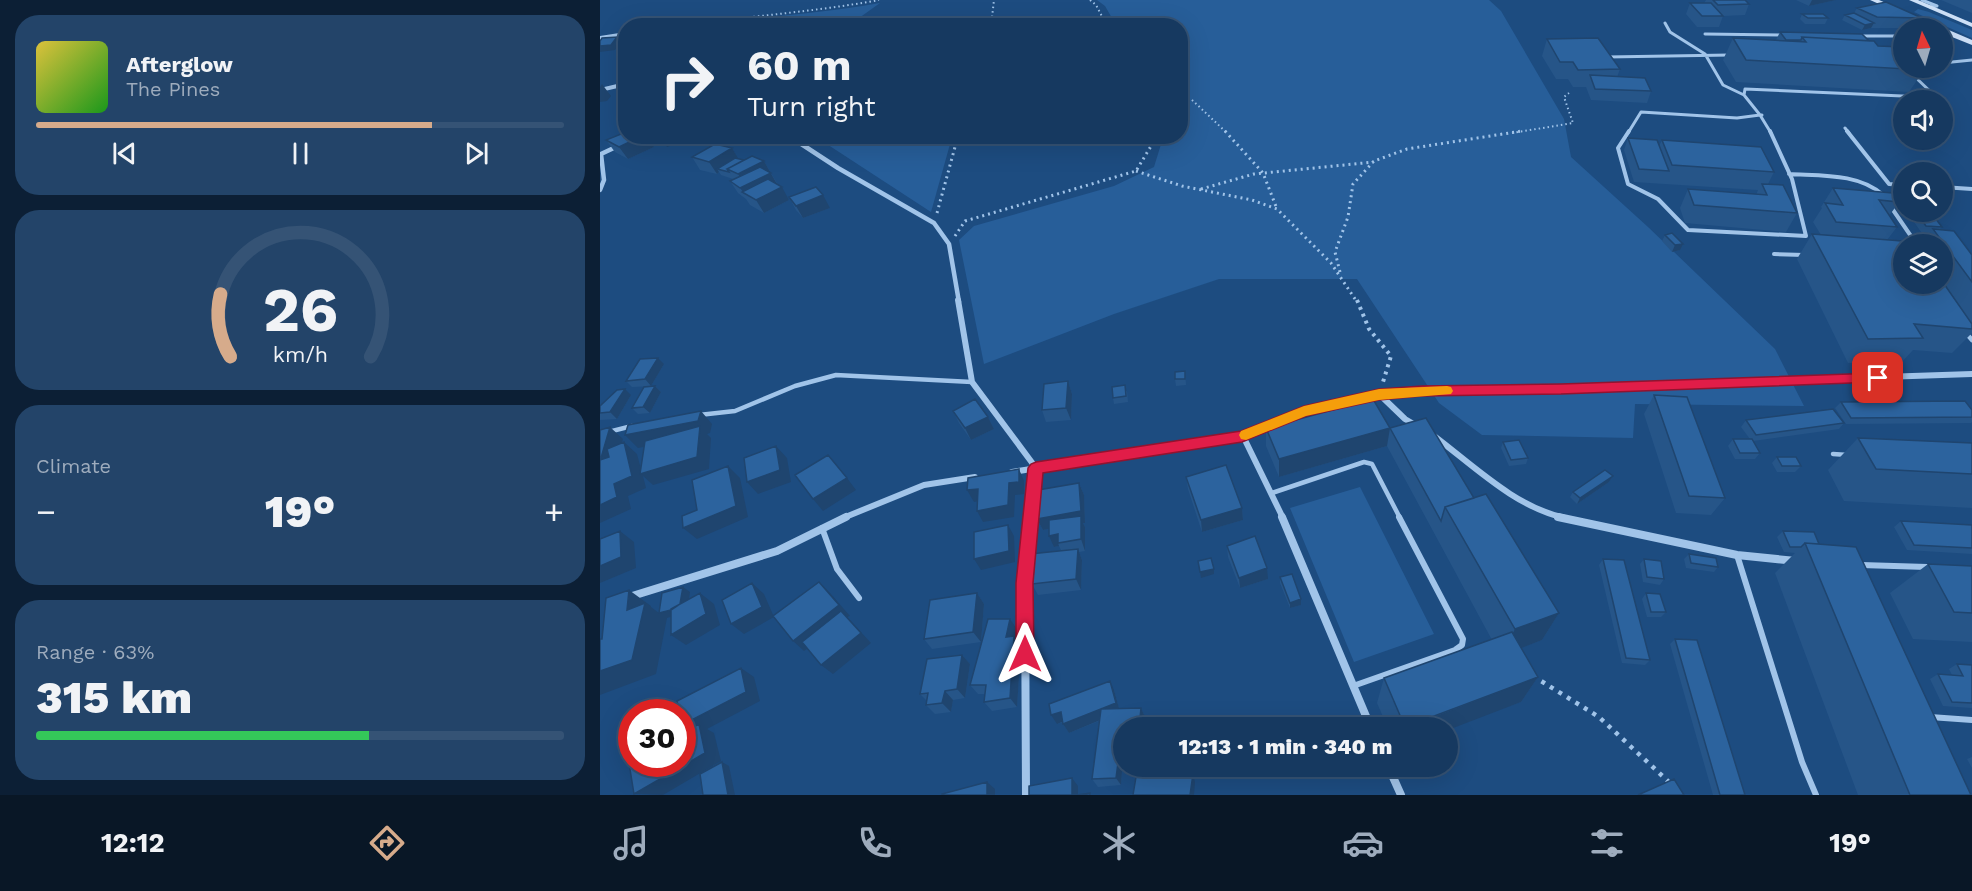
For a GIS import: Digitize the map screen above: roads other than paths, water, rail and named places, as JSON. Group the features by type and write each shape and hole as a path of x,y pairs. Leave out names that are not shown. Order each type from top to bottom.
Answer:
{"main road":[{"path":"1873,0 1914,18"},
{"path":"1892,8 1918,1 1972,25"},
{"path":"1953,35 1972,43"}],"street":[{"path":"600,38 618,35"},
{"path":"600,90 618,86"},
{"path":"600,190 604,180 601,154 622,144"},
{"path":"801,144 838,168 934,223 949,244 972,382 1036,468 1025,583 1026,795"},
{"path":"1002,473 1242,436 1304,412 1379,394 1972,374"},
{"path":"1379,394 1405,419 1451,448 1525,504 1546,514 1737,555 1806,561"},
{"path":"1242,436 1272,493 1366,717"},
{"path":"622,600 777,551 859,510 924,485 980,477"},
{"path":"1394,777 1401,795"}],"lane":[{"path":"1665,23 1670,32 1705,54 1723,85 1744,95 1762,115 1779,145 1803,217 1806,236 1688,230 1658,200 1628,184 1618,148 1641,112 1737,118 1762,115"},
{"path":"1706,34 1787,35"},
{"path":"1857,36 1893,36"},
{"path":"1609,66 1604,57 1738,55"},
{"path":"1953,62 1972,60"},
{"path":"1744,95 1745,89 1753,88 1925,97 1934,95 1916,78"},
{"path":"1845,128 1889,184 1893,184"},
{"path":"1789,174 1859,180 1879,190 1909,234"},
{"path":"1953,188 1972,189"},
{"path":"1774,254 1809,255"},
{"path":"1959,324 1972,340"},
{"path":"692,416 735,411 795,386 837,375 972,382"},
{"path":"600,434 639,424"},
{"path":"1833,454 1856,455"},
{"path":"1272,493 1354,464 1371,464 1463,639 1462,645 1455,650 1353,686"},
{"path":"822,528 837,569 859,598"},
{"path":"1737,555 1802,762 1816,795"},
{"path":"1853,565 1936,567"},
{"path":"1919,717 1972,720"}]}
